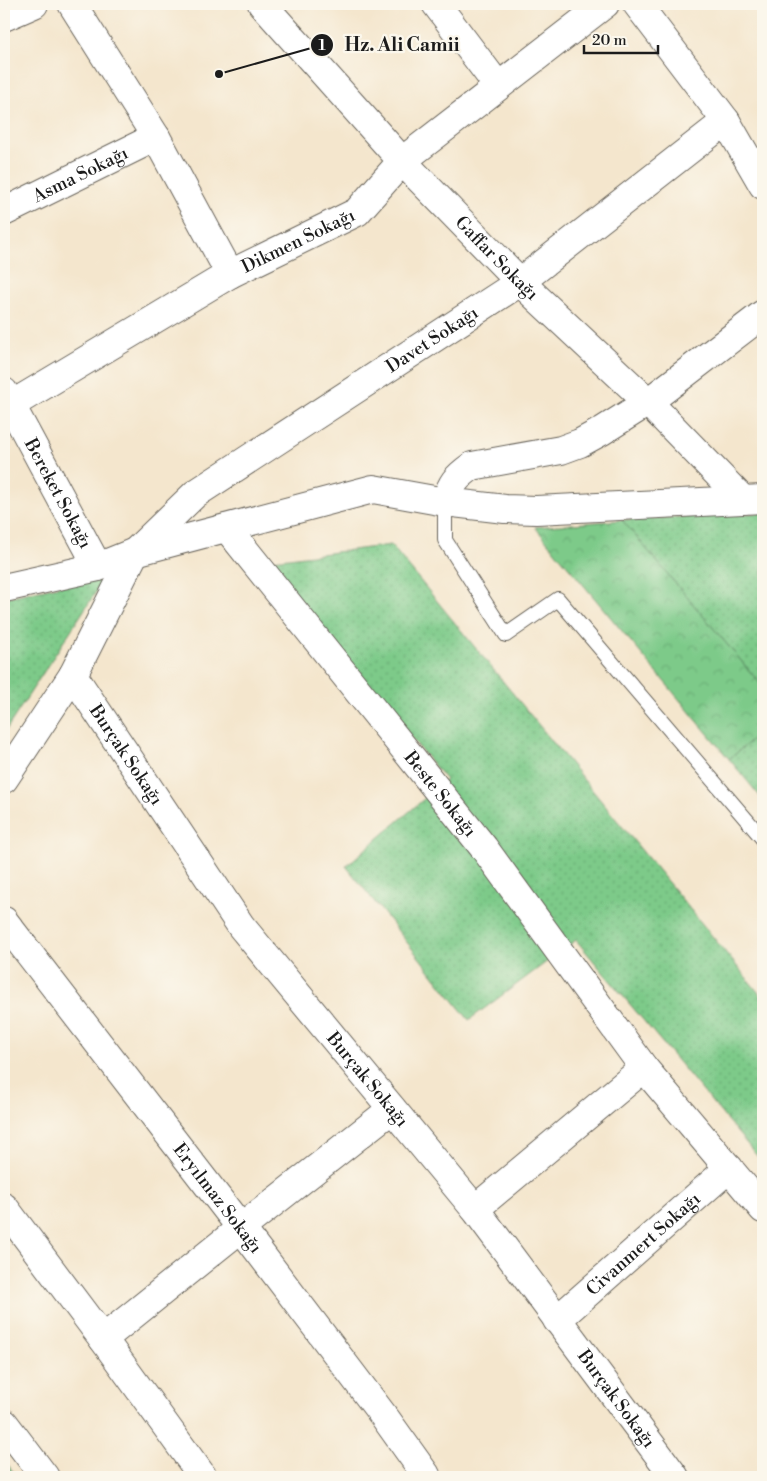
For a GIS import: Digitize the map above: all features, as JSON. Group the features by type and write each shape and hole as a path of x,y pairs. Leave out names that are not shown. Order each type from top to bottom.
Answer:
{"street":[{"path":"4,17 34,4"},
{"path":"72,4 156,137 230,274"},
{"name":"Gaffar Sokağı","path":"262,4 402,161 520,282 753,500"},
{"path":"436,4 498,86"},
{"name":"Dikmen Sokağı","path":"7,398 230,274 357,212 402,161 605,4"},
{"path":"637,4 726,121 763,184"},
{"name":"Davet Sokağı","path":"135,552 195,494 520,282 726,121"},
{"name":"Asma Sokağı","path":"4,212 156,137"},
{"path":"446,502 451,486 460,474 472,466 561,450 580,443 602,431 648,402 763,314"},
{"name":"Bereket Sokağı","path":"7,398 98,567"},
{"path":"4,588 98,567 135,552 373,489 446,502 504,509 536,510 753,500"},
{"name":"Beste Sokağı","path":"227,528 484,848 644,1068 763,1209"},
{"path":"4,780 73,675 135,552"},
{"name":"Burçak Sokağı","path":"73,675 241,926 475,1210 675,1477"},
{"name":"Eryılmaz Sokağı","path":"4,921 242,1228 386,1419 426,1476 424,1477"},
{"path":"475,1210 644,1068"},
{"path":"103,1339 392,1109"},
{"name":"Civanmert Sokağı","path":"557,1320 728,1168"},
{"path":"4,1207 203,1477"},
{"path":"4,1423 45,1477"}],"lane":[{"path":"446,502 444,540 506,635 558,599 763,839"}],"green space":[{"path":"763,513 763,687 622,520"},
{"path":"622,520 763,687 763,731 729,759 535,527"},
{"path":"391,545 763,998 763,1163 576,940 469,1020 346,866 446,780 265,561"},
{"path":"107,575 4,733 4,598"},
{"path":"763,731 763,800 729,759"},
{"path":"4,1460 17,1477 4,1477"}],"place":[{"name":"Hz. Ali Camii","path":"219,74"}]}
